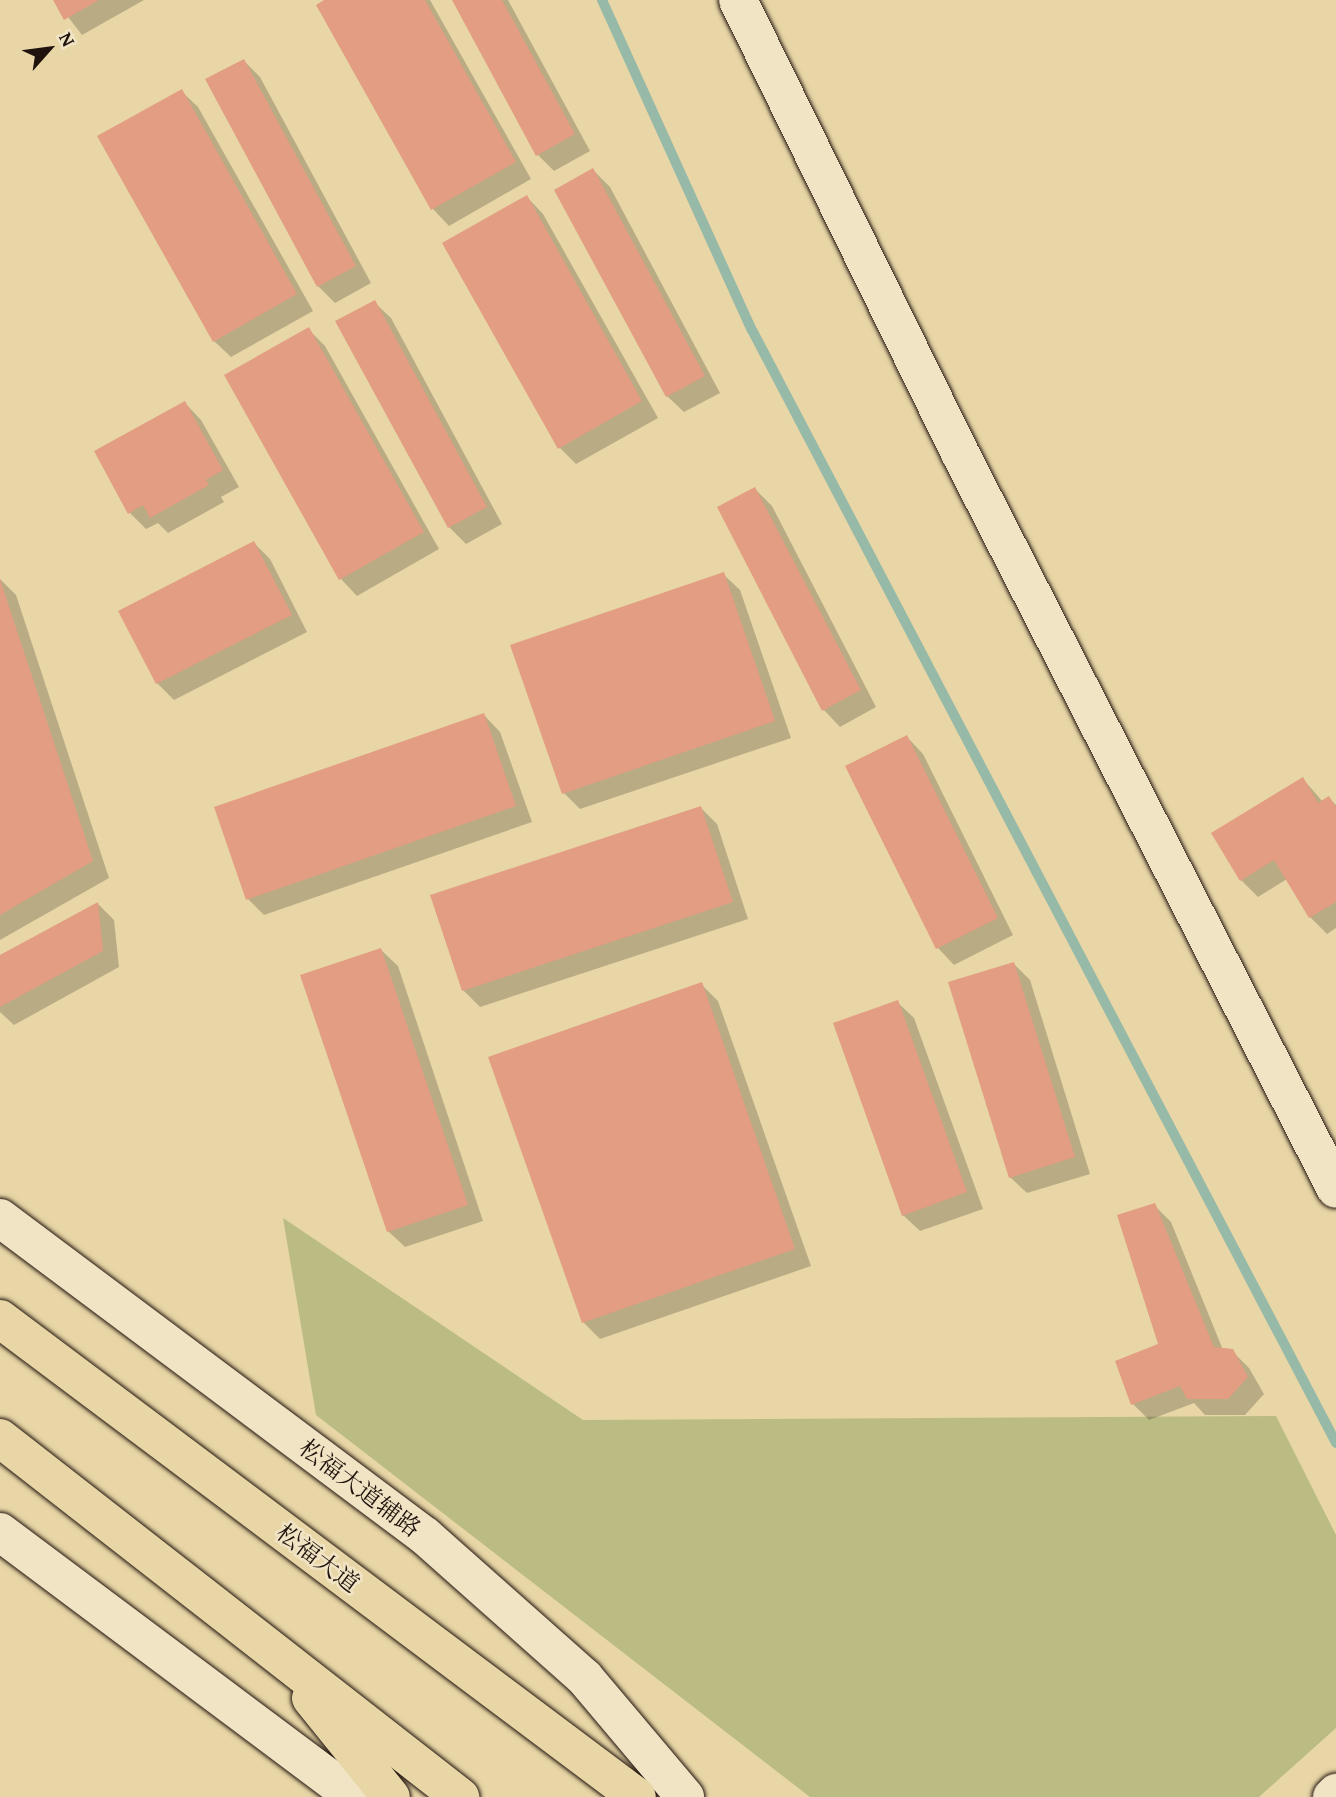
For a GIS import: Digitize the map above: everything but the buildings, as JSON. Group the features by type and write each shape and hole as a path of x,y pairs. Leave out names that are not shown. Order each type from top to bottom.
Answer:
{"main road":[{"path":"738,0 960,453 1336,1189"},
{"name":"松福大道辅路","path":"0,1218 425,1536 584,1677 685,1797"},
{"name":"松福大道","path":"0,1319 637,1797"},
{"path":"0,1438 263,1639 460,1797"},
{"path":"0,1532 354,1797"},
{"path":"263,1639 391,1797"},
{"path":"1332,1797 1336,1793"}],"green space":[{"path":"283,1218 583,1420 1276,1416 1336,1535 1336,1728 1259,1797 810,1797 316,1415"}],"waterway":[{"path":"602,0 752,330 1336,1443"}]}
